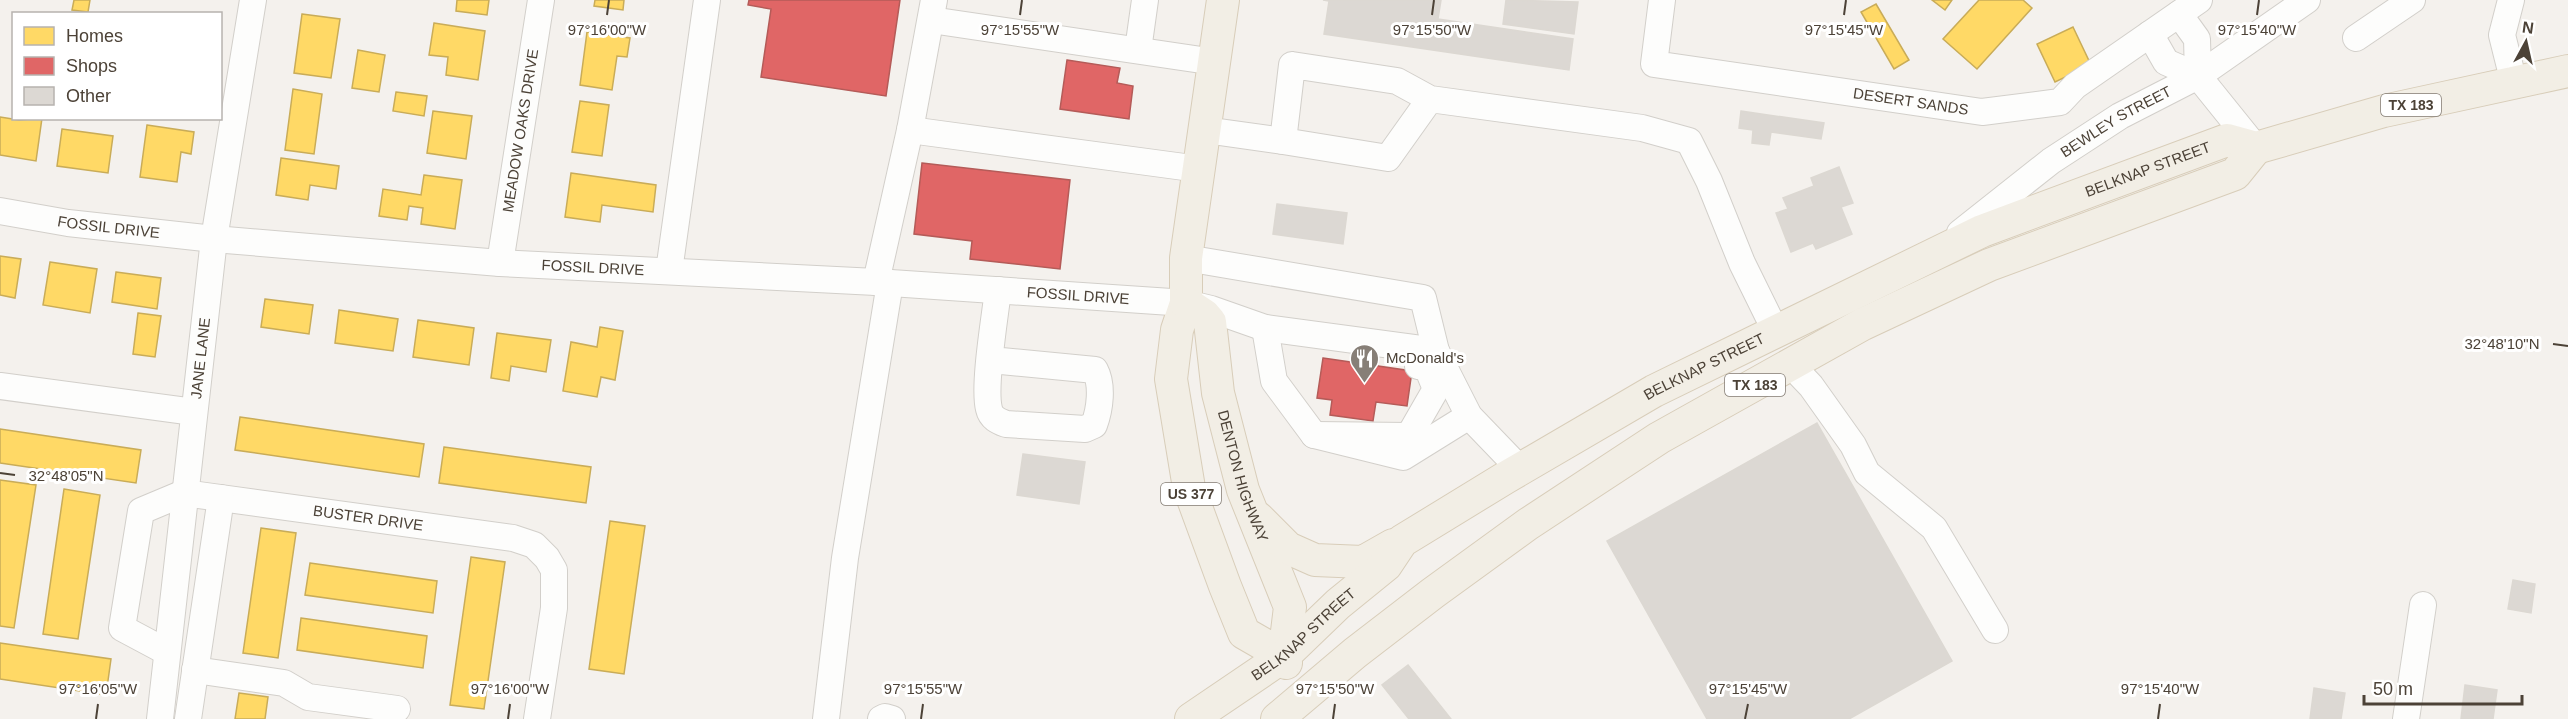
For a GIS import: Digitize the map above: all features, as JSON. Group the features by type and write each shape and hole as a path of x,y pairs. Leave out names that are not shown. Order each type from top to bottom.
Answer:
{"main road":[{"name":"US 377","path":"1224,0 1186,258 1186,303 1177,330 1171,379 1189,488 1244,633 1284,656"},
{"name":"TX 183","path":"1291,713 1355,653 1528,524 1659,438 1863,324 1989,265 2235,174 2256,148 2384,111 2568,71"},
{"name":"BELKNAP STREET","path":"1191,719 1284,656 1338,604 1386,566 1402,541 1520,469 1654,392 1982,231 2227,140 2256,148"},
{"name":"DENTON HIGHWAY","path":"1186,303 1210,322 1218,393 1243,490 1290,607 1284,656 1291,713"},
{"path":"1252,512 1288,548 1315,560 1364,562 1402,541"}],"street":[{"name":"JANE LANE","path":"160,719 167,652 204,496 194,412 214,239 253,0"},
{"name":"MEADOW OAKS DRIVE","path":"500,263 541,0"},
{"path":"669,271 707,0"},
{"path":"1138,50 1145,0"},
{"name":"DESERT SANDS","path":"1662,0 1654,64 1982,112 2060,102 2075,86 2189,7"},
{"name":"BEWLEY STREET","path":"1931,256 2051,161 2120,116 2198,76 2307,0"},
{"path":"2356,38 2412,0"},
{"path":"2511,0 2502,35 2514,83"},
{"path":"2189,7 2197,39 2198,76"},
{"path":"826,719 845,558 883,282 933,10 1138,50 1215,62"},
{"path":"2150,34 2166,62 2198,76 2256,148"},
{"path":"1283,141 1292,65 1397,81 1430,99 1642,128 1689,141 1709,181 1742,263 1776,332"},
{"path":"1205,130 1388,158 1430,99"},
{"path":"910,130 1199,169"},
{"name":"FOSSIL DRIVE","path":"0,211 68,223 214,239 500,263 883,282 1186,303 1211,309 1265,328"},
{"path":"1186,258 1423,298 1436,351 1469,416 1520,469"},
{"path":"991,360 1095,370 1100,379 1098,415 1094,425 1085,429 1006,424 995,420 989,411 988,402 991,360 998,290"},
{"path":"1265,328 1436,351"},
{"path":"1265,328 1274,381 1314,435 1403,457 1469,416"},
{"path":"1265,328 1296,345 1427,367 1436,389 1409,436 1314,435"},
{"path":"1791,365 1811,386 1853,446 1867,473 1934,528 1995,630"},
{"path":"0,386 194,412"},
{"path":"167,652 122,628 141,511 204,496 195,670 188,719"},
{"name":"BUSTER DRIVE","path":"204,496 513,538 534,544 554,570 556,586 537,719"},
{"path":"2406,719 2423,605"},
{"path":"195,670 284,683 308,697 398,709"},
{"path":"881,719 885,717 892,719"}],"building: Homes":[{"path":"74,0 90,0 88,12 72,10"},
{"path":"457,0 489,0 487,15 456,11"},
{"path":"595,0 624,0 623,10 594,6"},
{"path":"1932,0 1952,0 1945,10"},
{"path":"1979,0 2023,0 2032,8 1977,69 1943,39"},
{"path":"1876,4 1909,60 1894,69 1861,12"},
{"path":"302,14 340,19 331,78 294,73"},
{"path":"434,23 485,31 478,80 446,75 448,57 429,55"},
{"path":"2073,27 2091,65 2055,82 2037,44"},
{"path":"587,32 630,38 627,57 617,56 612,90 580,85"},
{"path":"358,50 385,55 379,92 352,88"},
{"path":"293,89 322,94 314,154 285,150"},
{"path":"396,92 427,96 424,116 393,111"},
{"path":"580,101 609,105 602,156 572,152"},
{"path":"433,111 472,116 466,159 427,153"},
{"path":"0,117 12,120 42,120 36,161 0,155"},
{"path":"147,125 194,132 191,154 181,152 177,182 140,177"},
{"path":"62,129 113,136 108,173 57,166"},
{"path":"281,158 339,166 336,189 310,185 308,200 276,195"},
{"path":"571,173 656,185 653,212 602,205 600,222 565,217"},
{"path":"424,175 462,180 455,229 421,224 423,208 409,206 407,220 379,216 383,189 421,195"},
{"path":"0,256 21,259 15,298 0,295"},
{"path":"50,262 97,269 90,313 43,305"},
{"path":"116,272 161,278 157,309 112,302"},
{"path":"265,299 313,305 309,334 261,327"},
{"path":"339,310 398,319 393,351 335,343"},
{"path":"138,313 161,316 155,357 133,354"},
{"path":"418,320 474,328 469,365 413,357"},
{"path":"600,327 623,331 615,380 601,377 597,397 563,391 571,342 597,347"},
{"path":"497,333 551,340 546,372 511,366 509,381 491,378"},
{"path":"240,417 424,444 419,477 235,450"},
{"path":"0,429 141,450 136,483 0,463"},
{"path":"444,447 591,467 586,503 439,483"},
{"path":"0,480 36,485 14,628 0,626"},
{"path":"64,489 100,495 78,639 43,634"},
{"path":"610,521 645,526 624,674 589,669"},
{"path":"261,528 296,533 278,658 243,653"},
{"path":"471,557 505,562 484,709 450,705"},
{"path":"310,563 437,581 433,613 305,595"},
{"path":"301,618 427,636 423,668 297,650"},
{"path":"0,643 111,659 106,695 0,679"},
{"path":"239,693 268,697 265,719 235,719"}],"building: Shops":[{"path":"749,0 900,0 886,96 761,77 771,9 748,5"},
{"path":"1067,60 1120,68 1117,83 1133,86 1129,119 1060,109"},
{"path":"922,163 1070,180 1060,269 970,259 972,241 914,234"},
{"name":"McDonald's","path":"1323,358 1412,371 1407,406 1376,402 1373,421 1330,415 1332,400 1317,398"}],"building: Other":[{"path":"1323,0 1441,0 1438,19 1573,39 1569,70 1324,34 1329,1"},
{"path":"1506,0 1578,2 1574,34 1503,24"},
{"path":"1741,111 1824,123 1821,139 1771,132 1769,145 1752,143 1753,130 1739,128"},
{"path":"1839,167 1853,203 1841,207 1852,234 1816,249 1813,243 1791,252 1776,213 1788,209 1783,198 1814,186 1811,178"},
{"path":"1277,204 1347,213 1343,244 1273,234"},
{"path":"1817,423 1952,661 1849,719 1707,719 1607,541"},
{"path":"1023,454 1085,462 1079,504 1017,495"},
{"path":"2513,580 2535,584 2531,613 2508,609"},
{"path":"1408,665 1451,719 1409,719 1382,685"},
{"path":"2465,685 2497,690 2493,719 2461,719"},
{"path":"2314,688 2345,693 2341,719 2310,719"}],"place":[{"name":"McDonald's","path":"1365,384"}]}
